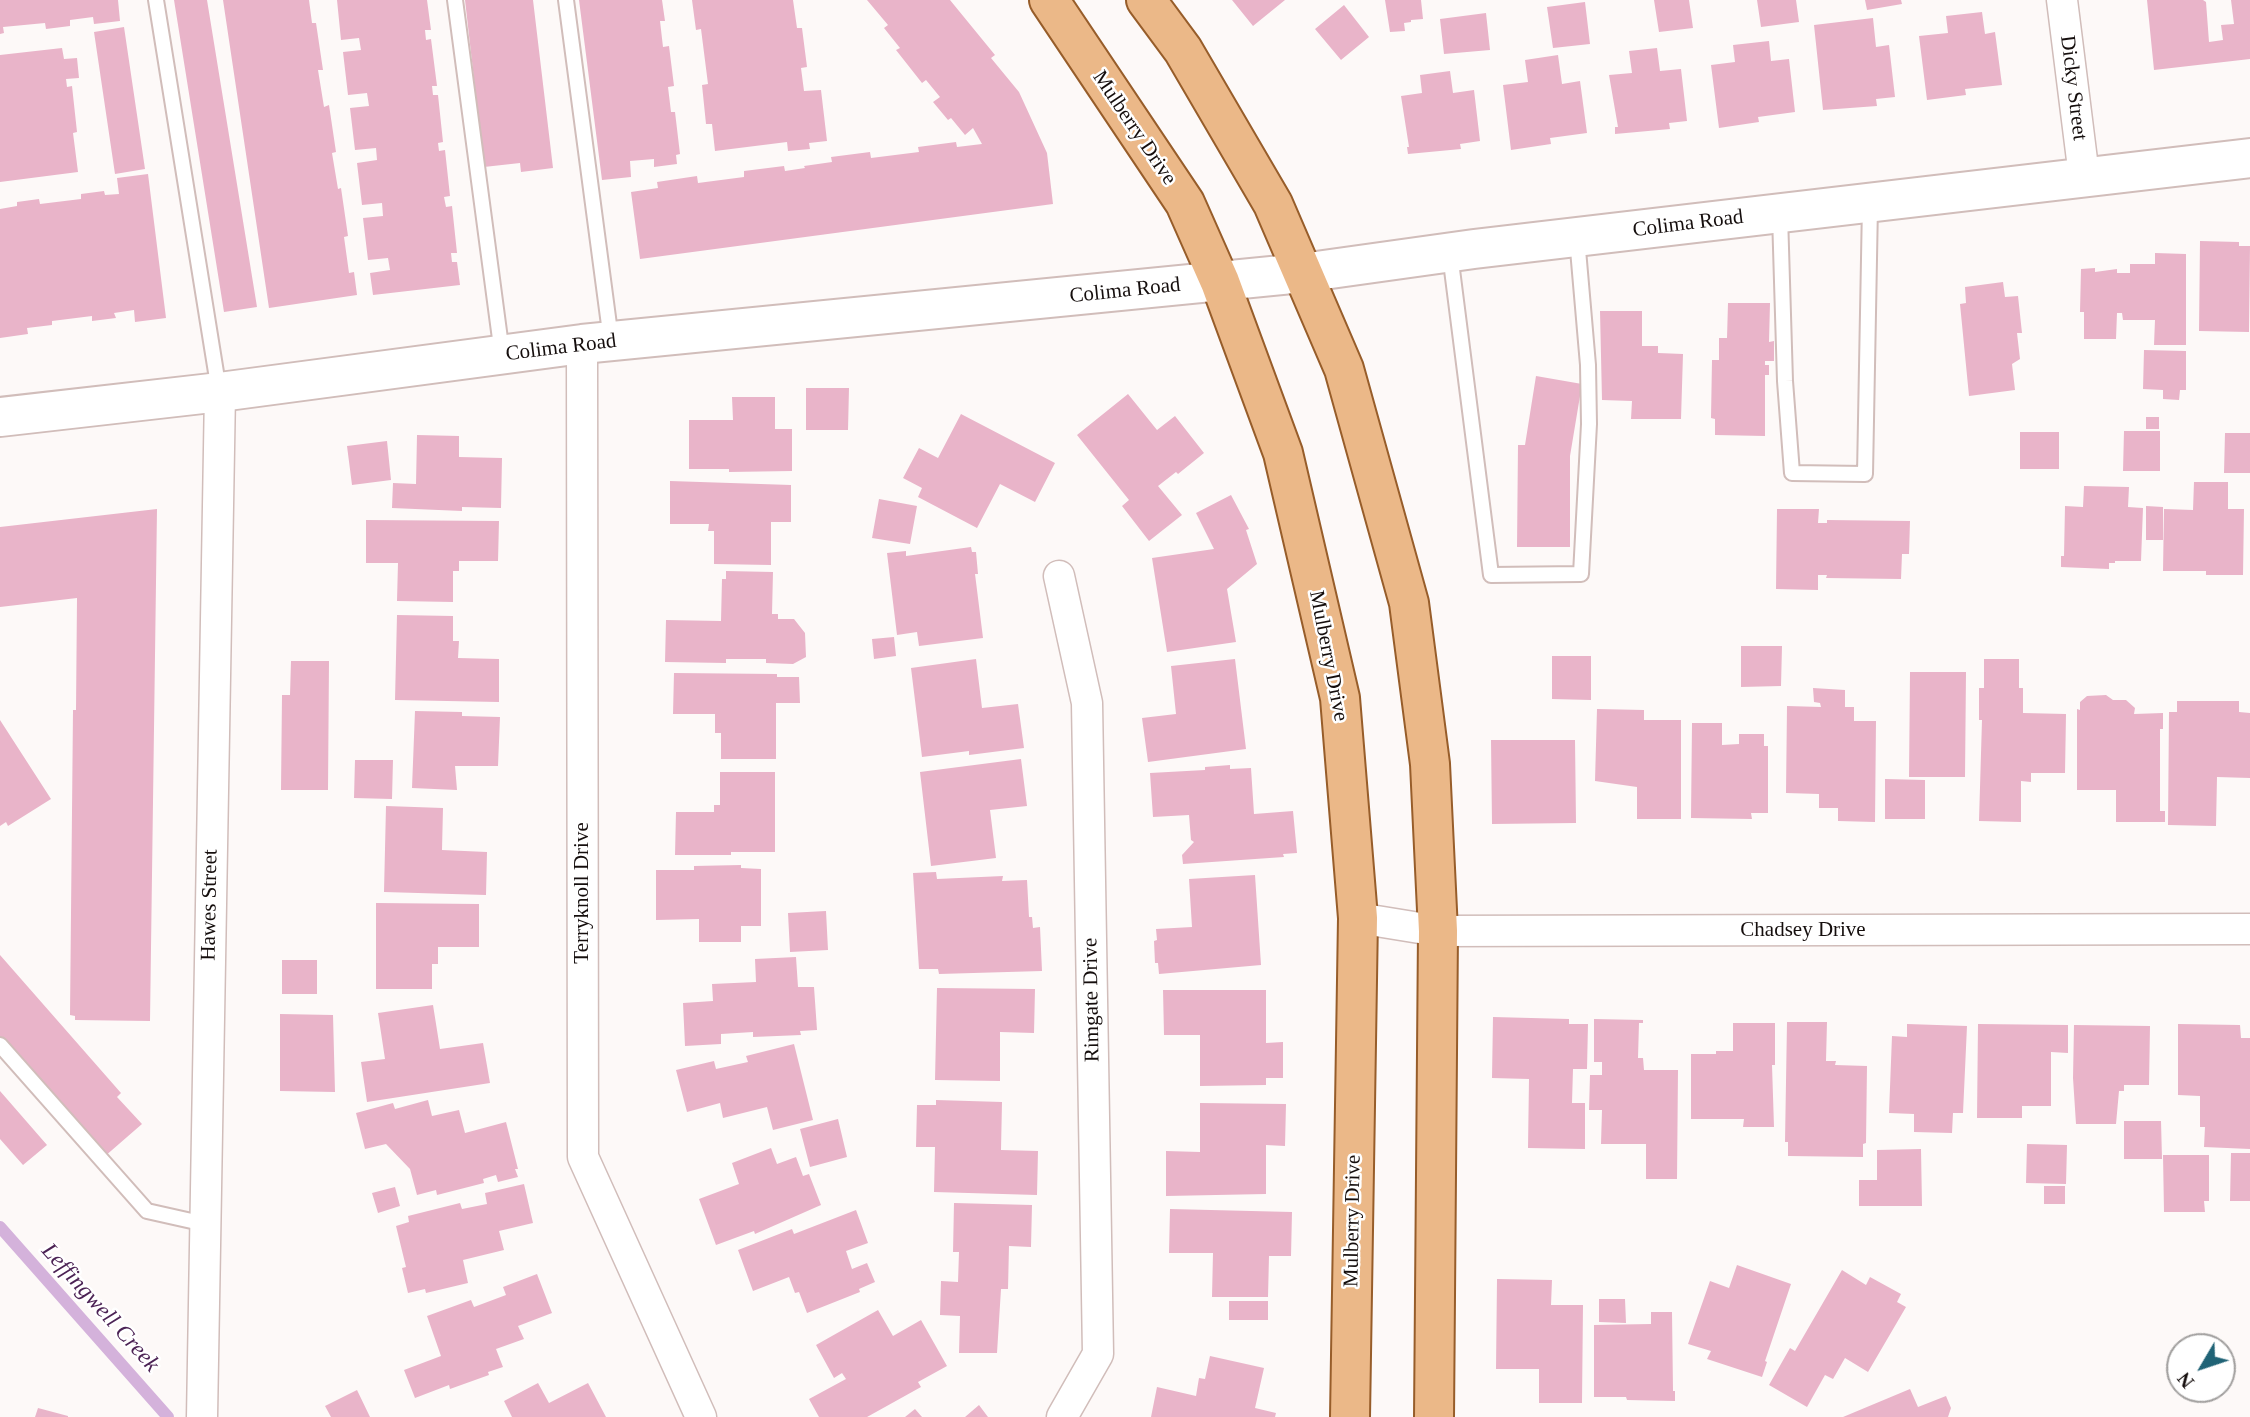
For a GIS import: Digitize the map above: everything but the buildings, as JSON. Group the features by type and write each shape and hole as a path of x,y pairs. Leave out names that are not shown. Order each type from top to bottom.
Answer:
{"main road":[{"name":"Mulberry Drive","path":"1049,0 1185,204 1220,282 1283,453 1340,698 1358,918 1350,1417"},
{"path":"1146,0 1183,50 1269,197 1344,369 1409,603 1430,764 1438,931 1434,1417"},
{"name":"Colima Road","path":"0,417 219,392 596,343 1302,274 1577,237 2250,158"}],"street":[{"name":"Dicky Street","path":"2062,0 2084,176"},
{"name":"Terryknoll Drive","path":"596,343 583,1157 701,1417"},
{"name":"Hawes Street","path":"202,1417 219,392"},
{"name":"Rimgate Drive","path":"1059,576 1087,703 1098,1354 1062,1417"},
{"name":"Chadsey Drive","path":"1358,918 1438,931 2250,929"}],"lane":[{"path":"156,0 219,392"},
{"path":"454,0 502,355"},
{"path":"566,0 596,343"},
{"path":"1779,214 1792,472 1865,474 1870,202"},
{"path":"1450,253 1491,575 1581,574 1589,425 1588,365 1577,237"},
{"path":"0,1045 147,1211 205,1224"}],"waterway":[{"name":"Leffingwell Creek","path":"0,1227 168,1417"}]}
